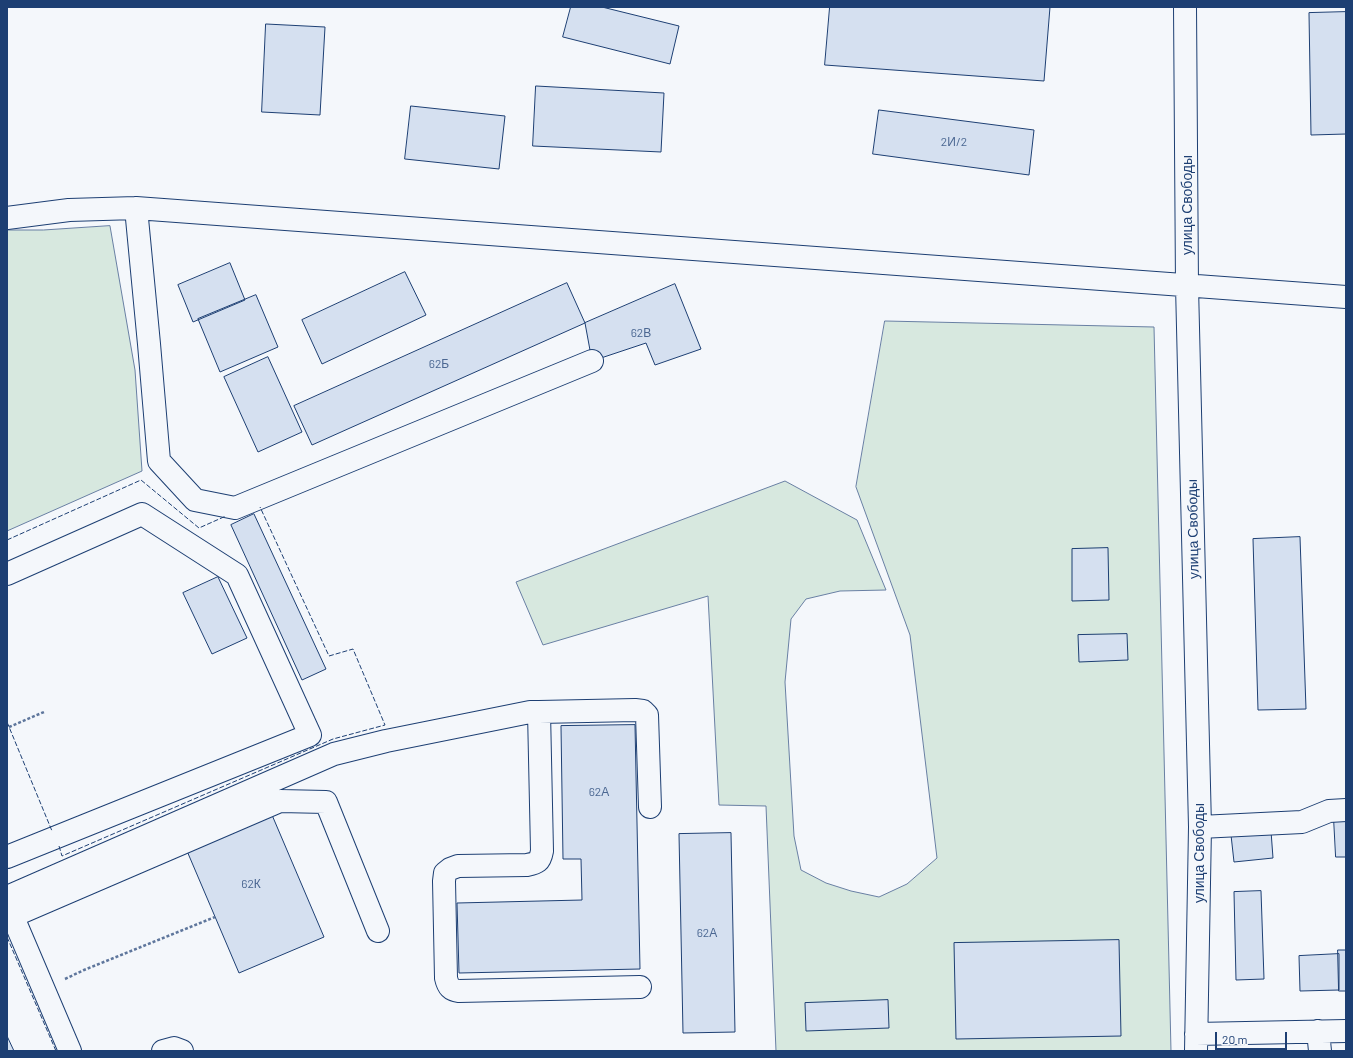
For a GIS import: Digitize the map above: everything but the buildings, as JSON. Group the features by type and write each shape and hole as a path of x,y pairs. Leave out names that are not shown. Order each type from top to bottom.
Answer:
{"street":[{"name":"улица Свободы","path":"1185,7 1187,286 1200,827 1196,1042"},
{"path":"136,208 150,344 159,461 195,500 235,508 592,361"},
{"path":"7,218 69,210 136,208 1346,297"},
{"path":"7,574 142,514 237,575 310,735 7,857"},
{"path":"9,905 334,754 386,741 530,712 643,711 647,715 650,807"},
{"path":"539,712 541,858 536,863 527,865 458,866 445,873 447,985 453,990 459,991 640,987"},
{"path":"9,905 280,801 326,802 378,931"},
{"path":"1200,827 1302,822 1329,811 1346,810"},
{"path":"9,905 43,990 70,1049"},
{"path":"1196,1042 1319,1041 1346,1031"},
{"path":"163,1051 174,1048 182,1051"}],"path":[{"path":"9,727 44,712"},
{"path":"43,990 84,970 215,916"}],"shaded area":[{"path":"110,226 135,370 142,471 7,531 7,230 43,230"},
{"path":"885,321 1154,327 1171,1051 776,1051 766,806 719,805 708,596 543,645 516,582 785,481 857,520 886,590 840,591 806,599 791,619 785,682 794,836 801,870 826,883 851,891 879,897 907,884 937,858 910,635 856,487"}],"fence":[{"path":"7,540 141,480 199,528 226,516"},
{"path":"59,846 62,856 333,739 385,725 353,649 329,656 260,507"},
{"path":"7,722 52,831"},
{"path":"7,937 56,1051"}]}
